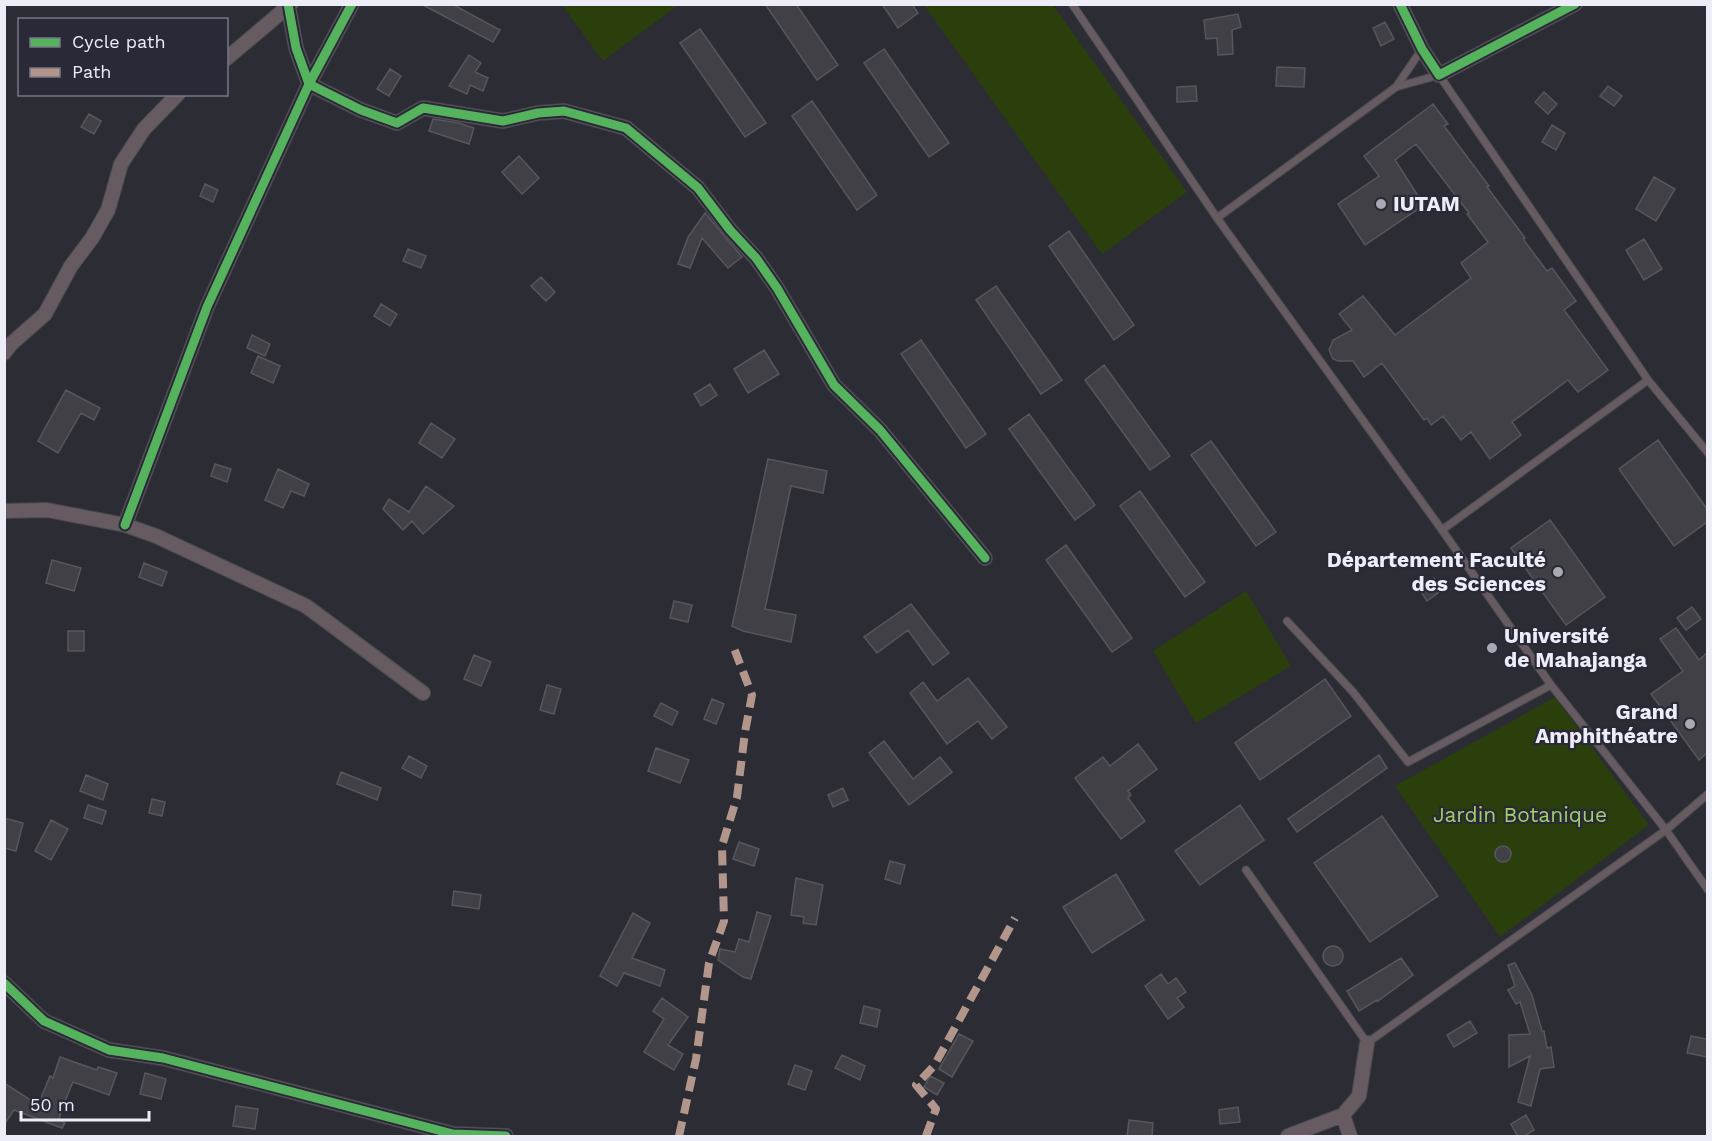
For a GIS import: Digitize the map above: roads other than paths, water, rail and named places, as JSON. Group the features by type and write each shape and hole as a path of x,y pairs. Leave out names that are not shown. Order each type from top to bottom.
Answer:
{"street":[{"path":"125,525 207,307 309,84 352,4"},
{"path":"1400,4 1422,49 1439,75 1575,4"},
{"path":"289,5 296,48 309,84 361,110 397,123 423,108 503,121 538,113 564,111 626,129 698,188 730,230 756,258 777,288 834,385 880,430 985,558"},
{"path":"228,57 289,5"},
{"path":"4,353 45,314 71,266 92,238 108,210 121,164 144,129 176,96"},
{"path":"4,511 47,510 125,525 156,536 306,606 423,693"},
{"path":"4,983 44,1021 110,1050 163,1058 453,1134 506,1137"},
{"path":"1288,1137 1342,1115 1359,1096 1367,1043"},
{"path":"1342,1115 1350,1137"}],"lane":[{"path":"1071,4 1217,218 1443,530 1551,685 1666,830 1707,890"},
{"path":"1217,218 1396,87 1422,49"},
{"path":"1396,87 1439,75 1648,380 1707,453"},
{"path":"1443,530 1648,380"},
{"path":"1287,621 1353,692 1408,762 1551,685"},
{"path":"1246,870 1367,1043 1666,830 1707,794"}],"place":[{"name":"IUTAM","path":"1381,204"},
{"name":"Département Faculté des Sciences","path":"1558,572"},
{"name":"Université de Mahajanga","path":"1492,648"},
{"name":"Grand Amphithéatre","path":"1690,724"}],"park label":[{"name":"Jardin Botanique","path":"1520,815"}]}
